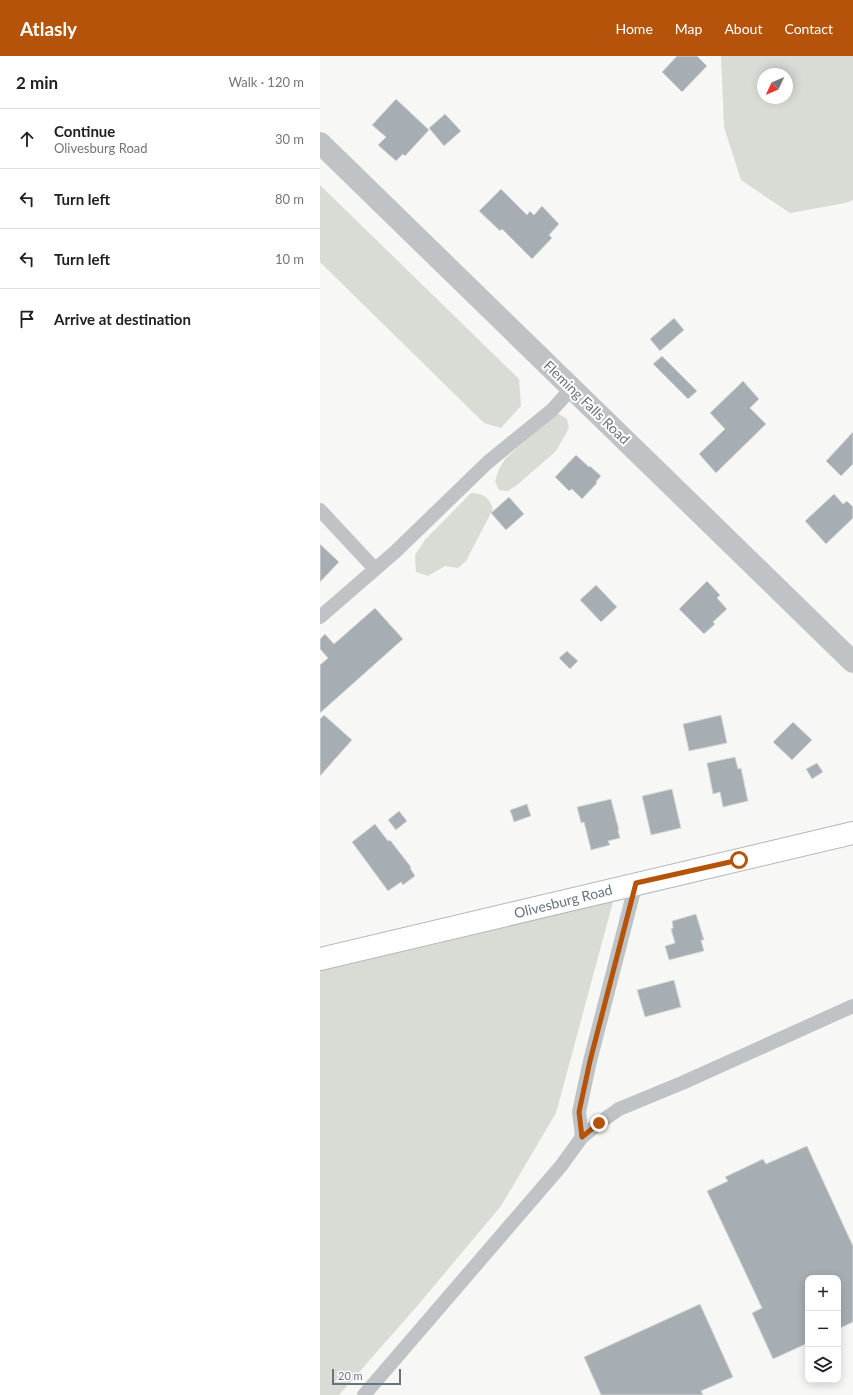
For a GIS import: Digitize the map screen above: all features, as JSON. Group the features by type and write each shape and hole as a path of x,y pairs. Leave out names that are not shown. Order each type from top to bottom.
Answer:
{"main road":[{"name":"Olivesburg Road","path":"320,959 435,933 636,883 853,833"}],"street":[{"name":"Fleming Falls Road","path":"320,143 853,662"}],"lane":[{"path":"320,617 395,552 488,462 552,410 572,388"},
{"path":"320,510 375,569"},
{"path":"582,1137 579,1112 636,883"},
{"path":"364,1395 561,1166 582,1137 599,1123 619,1109 682,1083 853,1006"}],"shaded area":[{"path":"721,56 853,56 853,200 845,203 790,213 741,180 724,127"},
{"path":"320,185 519,379 521,406 501,428 484,423 320,262"},
{"path":"557,413 567,419 569,428 556,451 517,485 508,491 499,490 495,481 499,469 505,459"},
{"path":"471,493 479,494 488,499 493,509 466,561 458,568 445,566 428,576 416,572 415,555 425,540"},
{"path":"613,902 556,1113 501,1206 418,1305 339,1395 320,1395 320,971"}],"building":[{"path":"677,56 697,56 707,66 682,92 662,72"},
{"path":"396,99 429,130 405,156 403,154 396,161 378,145 386,137 372,125"},
{"path":"445,114 461,131 444,146 429,128"},
{"path":"501,189 527,215 530,211 534,215 542,206 559,224 549,235 552,238 532,259 502,229 500,231 479,211"},
{"path":"674,318 684,330 660,351 650,339"},
{"path":"662,356 697,391 688,399 653,364"},
{"path":"743,381 759,399 750,408 766,424 716,473 699,454 725,429 710,413"},
{"path":"853,432 853,464 841,476 826,461"},
{"path":"576,455 601,476 596,482 597,483 582,499 572,489 569,491 555,477"},
{"path":"834,494 843,504 847,501 853,507 853,518 826,544 805,521"},
{"path":"509,497 524,514 506,530 491,513"},
{"path":"320,544 339,562 320,582"},
{"path":"707,581 720,595 717,598 727,609 713,622 715,624 704,634 679,609"},
{"path":"596,585 617,607 601,622 580,600"},
{"path":"375,608 403,639 320,713 320,665 328,658 320,649 320,639 325,634 334,644"},
{"path":"567,651 578,661 570,669 559,658"},
{"path":"324,715 352,740 320,776 320,719"},
{"path":"721,715 727,743 689,751 683,724"},
{"path":"793,722 812,740 792,760 773,742"},
{"path":"735,757 738,769 741,768 748,801 723,807 720,792 713,794 707,763"},
{"path":"817,763 823,772 812,779 806,769"},
{"path":"672,789 681,828 651,835 642,796"},
{"path":"611,799 620,838 608,841 610,845 591,850 584,822 581,823 577,807"},
{"path":"527,804 531,816 514,822 510,810"},
{"path":"399,811 407,821 396,830 388,820"},
{"path":"375,824 388,841 390,840 411,867 410,868 415,876 403,885 401,882 388,891 352,842"},
{"path":"696,914 704,940 701,940 704,951 669,960 665,946 675,943 671,929 673,928 672,921"},
{"path":"674,980 681,1007 645,1017 637,990"},
{"path":"807,1146 853,1246 853,1322 841,1328 841,1275 805,1275 805,1344 773,1359 752,1313 762,1308 707,1191 728,1181 725,1177 763,1159 766,1164"},
{"path":"700,1304 733,1377 701,1391 703,1395 601,1395 584,1357"}],"route":[{"path":"599,1123 582,1137 579,1112 590,1061 636,883 739,860"}]}
